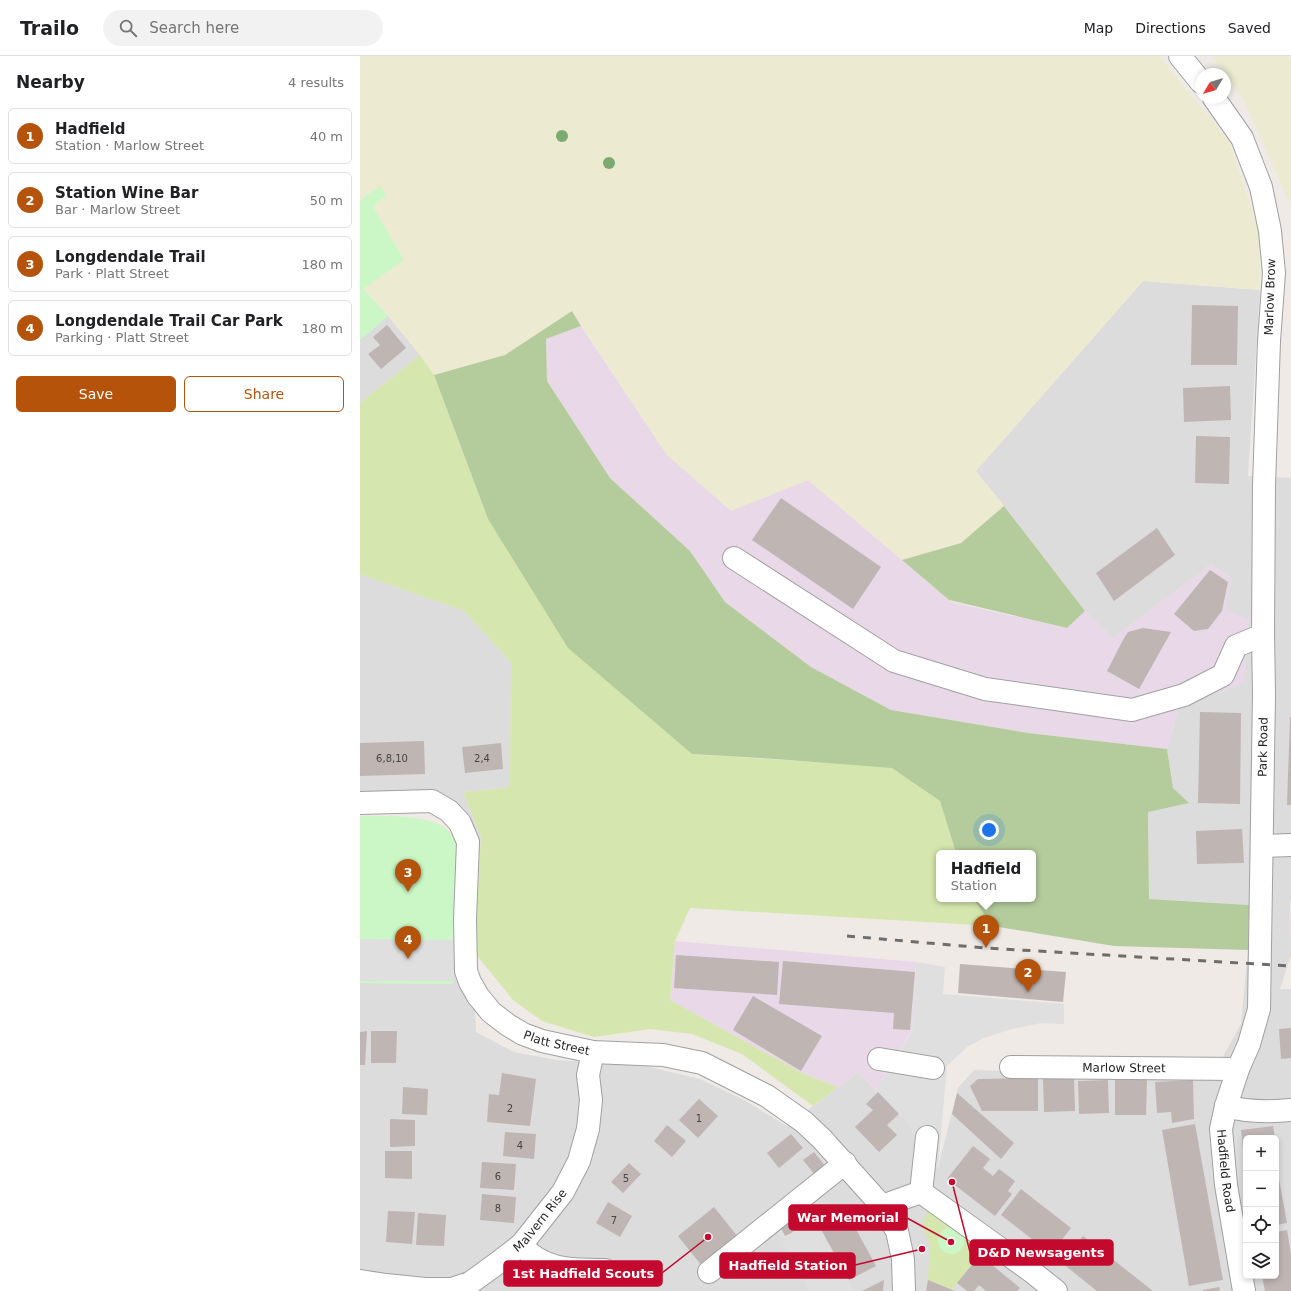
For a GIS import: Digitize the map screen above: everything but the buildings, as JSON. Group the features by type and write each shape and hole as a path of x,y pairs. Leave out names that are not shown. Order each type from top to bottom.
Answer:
{"street":[{"path":"1180,56 1195,75"},
{"name":"Marlow Brow","path":"1218,104 1242,138 1261,187 1270,231 1274,273 1269,341 1264,485"},
{"name":"Park Road","path":"1259,1009 1260,906 1277,845 1264,694 1264,485"},
{"path":"734,558 894,661 985,688 1064,701 1132,710 1184,695 1223,675 1236,646 1263,636"},
{"name":"Platt Street","path":"360,803 432,802 449,811 460,823 468,842 465,919 466,971 478,996 492,1012 508,1025 523,1034 542,1041 593,1052 663,1055 702,1063 767,1096 804,1122 822,1139 882,1206 897,1231 903,1259 904,1291"},
{"name":"Hadfield Road","path":"1244,1291 1226,1185 1221,1129 1226,1106 1238,1069 1249,1044 1259,1009"},
{"name":"Malvern Rise","path":"360,1281 424,1289 452,1290 470,1283 522,1244 563,1192 579,1161 588,1128 591,1100 588,1075 593,1052"},
{"path":"879,1059 933,1068"},
{"name":"Marlow Street","path":"1011,1067 1238,1069"},
{"path":"1226,1106 1239,1110 1291,1110"},
{"path":"921,1192 927,1137"},
{"path":"709,1272 845,1163"},
{"path":"882,1206 921,1192"},
{"path":"921,1192 1026,1267 1056,1291"},
{"path":"522,1244 531,1255 548,1265 575,1270 605,1270"}],"shaded area":[{"path":"360,56 1159,56 1195,100 1195,104 1199,104 1229,141 1259,231 1260,290 1143,281 976,471 1004,506 961,543 902,560 808,480 731,511 667,455 572,311 505,355 434,375 420,355 388,316 363,289 404,260 373,207 380,186 360,201"},
{"path":"1212,56 1287,56 1291,59 1291,209 1245,102 1231,82 1231,68 1221,68"},
{"path":"1143,281 1260,290 1248,476 1291,478 1291,955 1280,989 1291,989 1291,1291 360,1291 360,983 453,984 455,967 458,845 441,795 360,796 360,574 464,611 511,662 510,787 463,792 481,837 473,965 476,1032 514,1052 556,1060 646,1066 700,1079 744,1100 787,1126 858,1072 910,1125 915,1140 913,1165 938,1168 958,1088 974,1070 1211,1078 1241,1024 1248,950 1249,905 1149,899 1148,811 1188,802 1173,788 1167,749 1179,706 1225,610 1231,578 1211,564 1113,638 1085,611 976,471"},
{"path":"388,316 420,355 360,403 360,340"},
{"path":"581,326 667,455 731,510 808,480 951,602 1067,628 1085,611 1113,638 1211,564 1231,578 1226,610 1249,619 1244,683 1179,706 1167,749 1028,733 891,710 811,667 725,602 690,551 610,478 547,381 546,339"},
{"path":"360,939 455,940 455,981 360,981"},
{"path":"675,941 916,962 912,1030 876,1090 858,1072 838,1087 802,1073 670,1000"},
{"path":"916,962 945,967 943,994 1064,1004 1064,1024 1041,1023 1012,1029 984,1038 967,1047 947,1066 938,1168 913,1165 915,1140 910,1126 876,1090 912,1031"},
{"path":"822,1196 833,1216 818,1224 854,1290 853,1291 809,1291 773,1224"}],"green space":[{"path":"380,186 386,195 373,207 404,260 363,289 388,316 360,340 360,201"},
{"path":"572,311 581,326 546,339 547,381 610,478 690,551 725,602 811,667 891,710 1028,733 1167,749 1173,788 1189,803 1148,812 1149,899 1249,905 1248,950 1114,946 993,926 975,902 1036,902 1036,850 955,850 940,801 892,768 692,754 568,648 488,519 434,375 505,355"},
{"path":"420,355 434,375 488,519 692,754 892,767 940,801 955,850 936,850 936,902 975,902 993,926 690,908 675,941 670,1000 802,1073 838,1087 813,1106 742,1054 692,1034 650,1029 594,1037 542,1021 513,1000 474,952 481,837 463,792 510,787 511,662 464,611 360,574 360,403"},
{"path":"1004,506 1085,611 1067,628 949,600 902,560 961,543"},
{"path":"360,816 392,816 425,820 444,827 458,845 453,984 360,983"},
{"path":"928,1210 984,1250 952,1290 928,1280 930,1245 922,1226"},
{"path":"951,1228 960,1232 964,1241 960,1250 951,1254 942,1250 938,1241 942,1232"}],"railway":[{"path":"847,936 986,948 1291,966"}],"place":[{"name":"Longdendale Trail","path":"408,892"},
{"name":"Hadfield","path":"986,948"},
{"name":"Longdendale Trail Car Park","path":"408,959"},
{"name":"Station Wine Bar","path":"1028,992"},
{"name":"D&D Newsagents","path":"952,1182"},
{"name":"1st Hadfield Scouts","path":"708,1237"},
{"name":"War Memorial","path":"951,1242"},
{"name":"Hadfield Station","path":"922,1249"}]}
